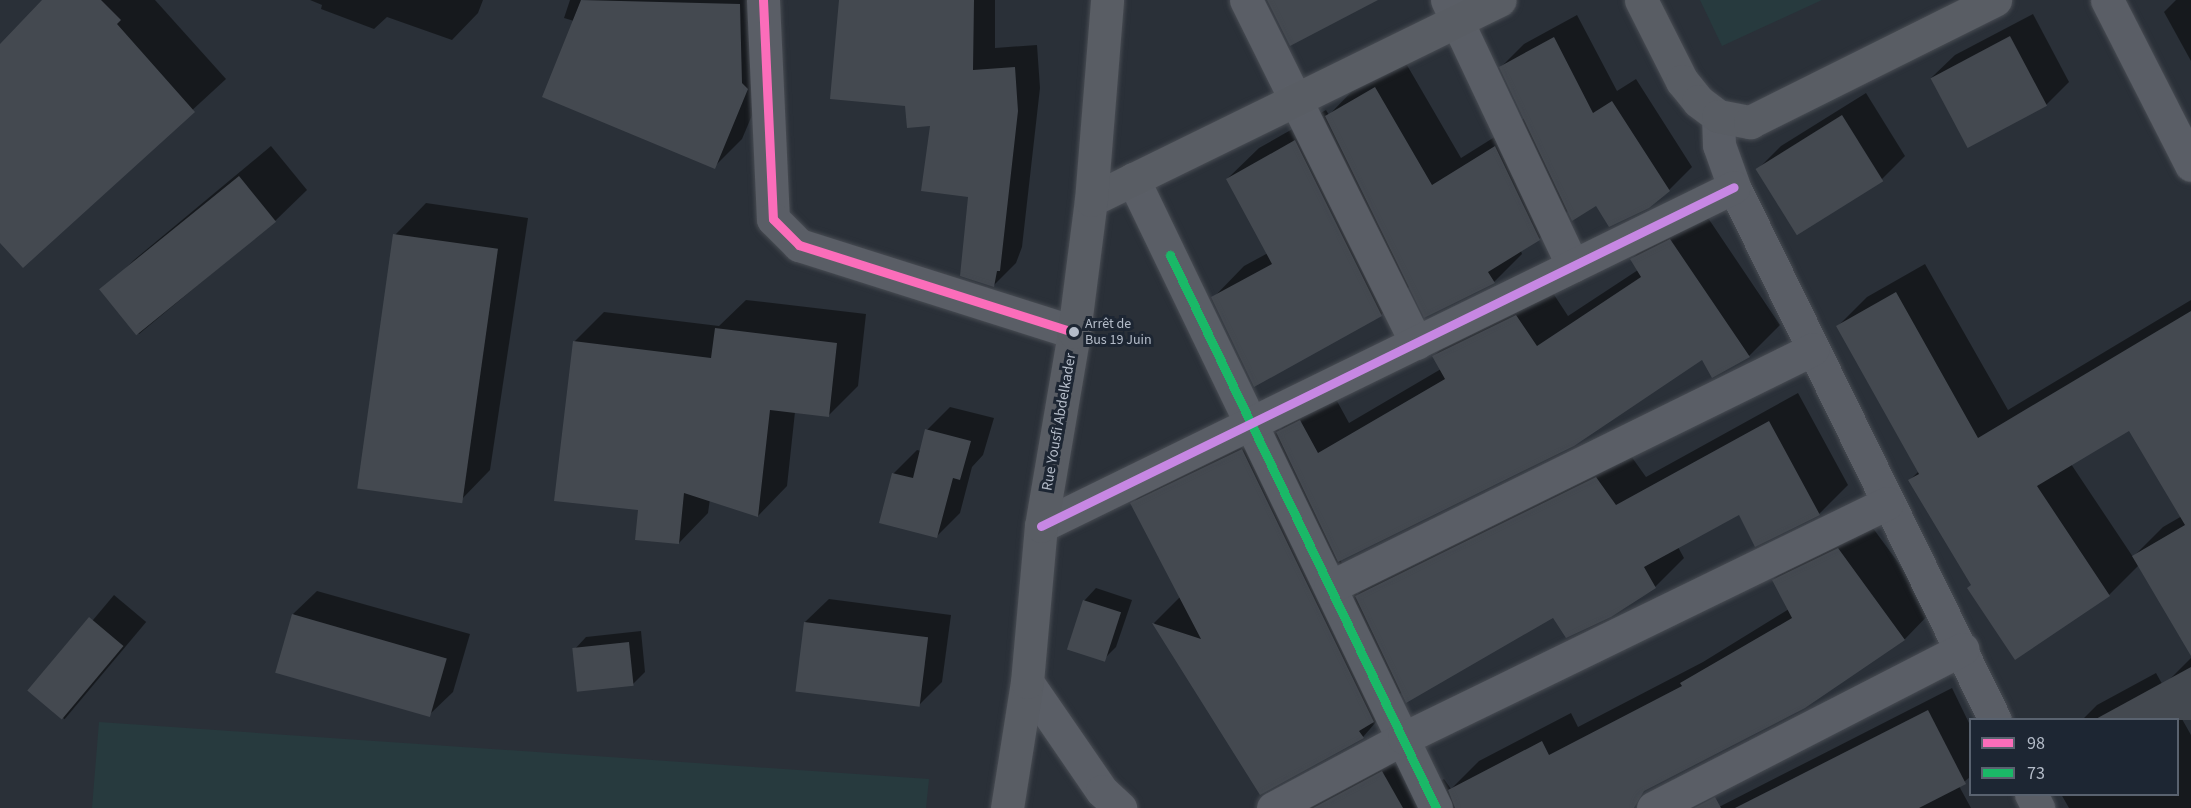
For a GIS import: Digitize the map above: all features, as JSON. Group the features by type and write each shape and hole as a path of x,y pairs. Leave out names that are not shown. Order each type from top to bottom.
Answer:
{"street":[{"path":"763,0 772,219 800,245 1074,332"},
{"name":"Rue Yousfi Abdelkader","path":"1007,808 1027,682 1041,526 1074,332 1091,200 1107,0"},
{"path":"1246,0 1416,343"},
{"path":"1091,200 1297,99 1452,10 1500,0"},
{"path":"1641,0 1682,81 1698,101 1718,116 1750,122 1995,0"},
{"path":"2107,0 2191,165"},
{"path":"1452,10 1572,266"},
{"path":"1718,116 1719,145 1734,187 1994,718"},
{"path":"1133,179 1436,808"},
{"path":"1041,526 1734,187"},
{"path":"1330,587 1813,349"},
{"path":"1273,808 1404,738 1887,502"},
{"path":"1653,808 1962,649"},
{"path":"1027,682 1102,791 1120,808"}],"green space":[{"path":"1700,0 1822,0 1722,46"},
{"path":"99,722 929,779 926,808 92,808"}],"building":[{"path":"42,0 101,0 121,20 117,24 195,112 23,268 0,243 0,44"},
{"path":"581,0 740,4 742,83 748,89 715,169 542,97"},
{"path":"839,0 974,0 973,70 1015,67 1018,111 1000,271 997,271 994,287 960,276 968,197 921,191 930,126 907,128 905,106 830,99"},
{"path":"1267,0 1378,0 1290,46"},
{"path":"2010,36 2047,106 1968,148 1931,78"},
{"path":"1554,37 1593,113 1612,101 1670,191 1649,208 1609,227 1596,206 1572,221 1499,67"},
{"path":"1375,87 1432,185 1495,146 1540,240 1488,272 1495,283 1424,318 1325,116"},
{"path":"1842,115 1883,181 1797,235 1755,169"},
{"path":"1295,140 1382,316 1254,387 1211,297 1272,264 1226,179"},
{"path":"239,176 276,222 136,335 99,289"},
{"path":"393,234 498,249 462,503 357,488"},
{"path":"1670,239 1750,357 1712,378 1702,360 1574,446 1338,562 1276,432 1300,420 1318,453 1445,379 1432,356 1516,315 1537,346 1641,277 1630,259"},
{"path":"1896,292 1978,438 2191,311 2191,656 2132,556 2185,525 2129,431 2037,486 2110,596 2015,660 1967,588 1971,585 1908,480 1919,474 1836,326"},
{"path":"715,328 837,343 829,417 770,410 758,517 684,493 679,544 635,540 638,510 554,501 573,341 711,358"},
{"path":"1769,421 1820,515 1755,547 1739,515 1644,567 1656,588 1611,617 1566,638 1553,618 1406,703 1355,596 1596,477 1616,505"},
{"path":"925,429 971,441 960,480 953,478 937,538 879,523 892,473 913,478"},
{"path":"1242,449 1374,722 1359,731 1364,738 1260,795 1152,623 1201,639 1130,503"},
{"path":"1838,548 1905,640 1805,708 1644,791 1634,808 1455,808 1448,790 1542,741 1549,755 1682,686 1680,683 1792,618 1772,580"},
{"path":"1083,600 1121,612 1105,662 1067,649"},
{"path":"292,614 447,658 430,717 275,673"},
{"path":"89,617 123,646 62,719 27,691"},
{"path":"804,622 928,637 920,707 795,691"},
{"path":"629,642 634,686 577,692 572,648"},
{"path":"2191,667 2191,720 2098,718"},
{"path":"1928,710 1966,784 1919,808 1735,808"},
{"path":"1382,771 1403,808 1313,808"},
{"path":"1715,797 1721,808 1694,808"}],"transit line":[{"name":"98","path":"763,0 773,219 799,245 1074,332"},
{"path":"1041,526 1734,187"},
{"name":"73","path":"1170,255 1436,808"}],"place":[{"name":"Arrêt de Bus 19 Juin","path":"1074,332"}]}
